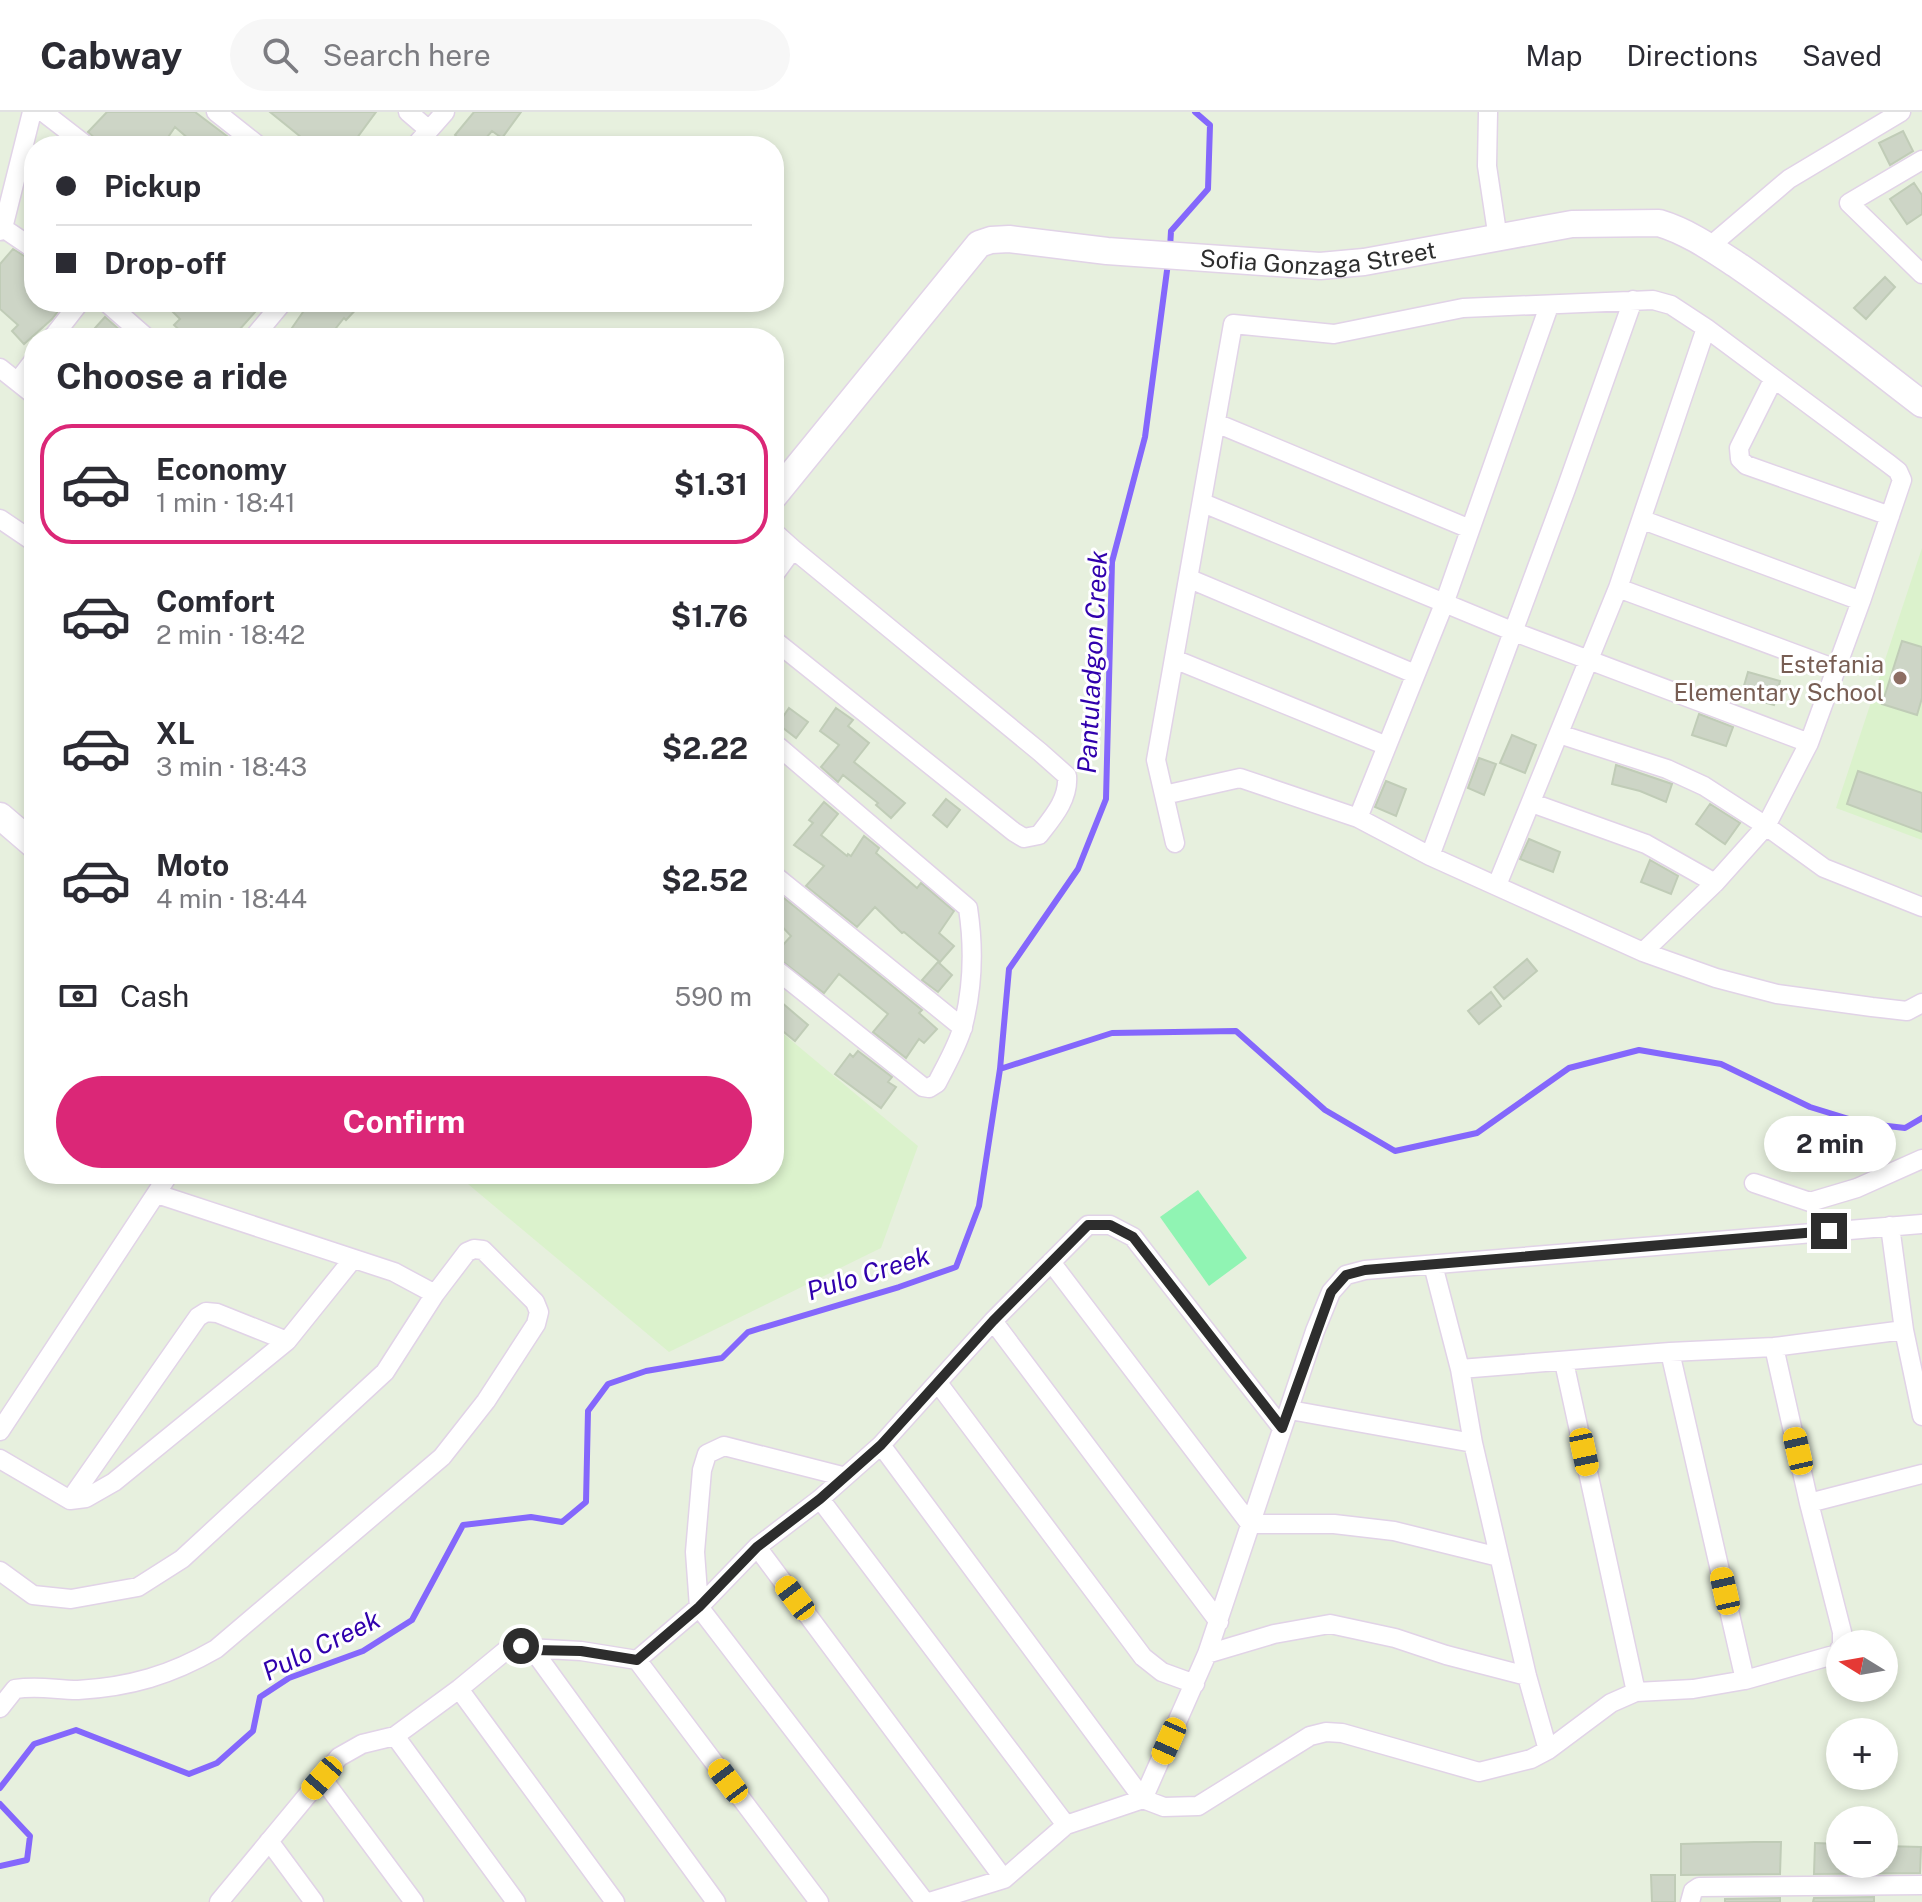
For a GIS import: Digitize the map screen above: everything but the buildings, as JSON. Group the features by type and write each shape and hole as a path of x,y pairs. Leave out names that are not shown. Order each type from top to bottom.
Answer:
{"street":[{"path":"26,136 32,112"},
{"path":"43,112 74,136"},
{"path":"216,112 246,136"},
{"path":"408,112 429,130"},
{"path":"424,136 445,112"},
{"path":"1488,112 1487,166 1498,239"},
{"path":"1709,247 1789,179 1901,112"},
{"path":"24,143 2,230 24,243"},
{"path":"1922,160 1849,203 1922,274"},
{"name":"Sofia Gonzaga Street","path":"784,484 979,244 991,240 1009,239 1107,251 1320,266 1364,262 1572,224 1644,223 1672,227 1709,247 1770,288 1922,404"},
{"path":"1430,856 1633,300"},
{"path":"1175,843 1156,760 1233,324 1334,334 1463,308 1653,300 1671,305 1706,328 1898,471 1902,480 1809,743 1766,826 1715,883 1643,952"},
{"path":"1358,818 1444,604 1549,306"},
{"path":"60,328 72,312"},
{"path":"117,312 136,328"},
{"path":"261,328 275,312"},
{"path":"1497,885 1618,588 1706,328"},
{"path":"0,368 24,386"},
{"path":"18,381 24,373"},
{"path":"1773,380 1739,448 1740,459 1746,465 1890,516"},
{"path":"1216,423 1470,529"},
{"path":"1203,503 1512,631 1809,743"},
{"path":"0,519 24,535"},
{"path":"1643,520 1861,601"},
{"path":"784,541 1067,776 1068,790 1054,816 1039,835 1024,838 1014,832 784,648"},
{"path":"784,561 793,549"},
{"path":"1190,579 1415,674"},
{"path":"1618,588 1836,669"},
{"path":"1174,659 1387,746"},
{"path":"1559,734 1667,769 1704,786 1824,868 1922,907"},
{"path":"784,751 968,908 972,935 972,967 963,1028 937,1083 929,1088 923,1087 784,976"},
{"path":"1164,795 1240,778 1358,818 1430,856 1643,952 1716,978 1777,994 1907,1011 1922,1003"},
{"path":"1532,803 1646,844 1715,883"},
{"path":"0,816 24,836"},
{"path":"784,883 963,1028"},
{"path":"1754,1183 1810,1202 1857,1188 1922,1159"},
{"path":"0,1431 163,1184"},
{"path":"157,1194 394,1272 435,1294"},
{"path":"842,1476 724,1446 707,1454 702,1470 695,1552 699,1607 927,1902 1004,1879 1066,1825 1143,1799 1195,1684 1219,1622 1315,1331 1331,1292 1346,1275 1365,1270 1922,1224"},
{"path":"637,1660 699,1607 757,1547 820,1499 842,1476 881,1445 993,1321 1088,1225 1110,1225 1133,1237 1282,1428"},
{"path":"1890,1226 1904,1330 1922,1416"},
{"path":"0,1571 33,1595 71,1599 138,1587 171,1566 385,1372 435,1294 467,1252 483,1250 535,1302 539,1312 536,1324 486,1401 442,1457 216,1649 182,1669 136,1683 76,1690 8,1684 0,1708"},
{"path":"0,1459 70,1500 86,1498 114,1482 287,1341 353,1259"},
{"path":"1051,1262 1250,1524"},
{"path":"1433,1265 1460,1369 1473,1443 1527,1676 1548,1750"},
{"path":"70,1500 198,1317 206,1312 217,1313 287,1341"},
{"path":"993,1321 1219,1622"},
{"path":"1460,1369 1774,1347 1904,1330"},
{"path":"1774,1347 1841,1630"},
{"path":"1670,1352 1745,1680"},
{"path":"1564,1362 1636,1692"},
{"path":"938,1383 1143,1657 1162,1672 1195,1684"},
{"path":"1290,1410 1473,1443"},
{"path":"881,1445 1143,1799 1164,1807 1198,1806 1310,1736 1326,1732 1342,1733 1479,1772 1531,1759 1611,1703 1636,1692 1693,1689 1745,1680 1826,1657"},
{"path":"1809,1503 1922,1474"},
{"path":"820,1499 1066,1825"},
{"path":"1250,1524 1334,1524 1394,1531 1499,1557"},
{"path":"757,1547 1004,1879"},
{"path":"1207,1654 1274,1634 1330,1624 1395,1638 1527,1676"},
{"path":"219,1902 339,1757 362,1744 395,1736 510,1647 581,1651 637,1660 819,1902"},
{"path":"533,1650 716,1902"},
{"path":"459,1689 615,1902"},
{"path":"395,1736 516,1902"},
{"path":"322,1778 414,1902"},
{"path":"269,1841 314,1902"},
{"path":"1691,1897 1699,1887 1882,1894 1922,1885"}],"shaded area":[{"name":"Estefania Elementary School","path":"1922,548 1922,840 1836,808"},
{"path":"784,1034 918,1146 881,1248 669,1352 468,1184 784,1184"}],"green space":[{"path":"1198,1190 1247,1258 1209,1286 1160,1217"}],"waterway":[{"name":"Pantuladgon Creek","path":"1170,248 1171,231 1208,189 1210,125 1195,112"},
{"name":"Pulo Creek","path":"0,1788 34,1744 76,1730 189,1774 217,1763 253,1731 260,1697 289,1678 363,1651 412,1620 463,1525 531,1517 562,1522 586,1502 588,1411 608,1384 646,1371 722,1358 748,1332 956,1267 979,1206 1000,1069 1009,969 1078,869 1106,799 1112,562 1145,437 1168,263"},
{"name":"Pulo Creek","path":"1000,1069 1112,1033 1236,1031 1325,1110 1395,1151 1477,1133 1569,1068 1639,1050 1721,1064 1810,1107 1862,1123 1905,1128 1922,1118"},
{"name":"Pulo Creek","path":"0,1804 30,1836 27,1860 0,1866"}],"place":[{"name":"Estefania Elementary School","path":"1900,678"}],"route":[{"path":"521,1646 533,1650 581,1651 637,1660 699,1607 757,1547 820,1499 842,1476 881,1445 993,1321 1088,1225 1110,1225 1133,1237 1282,1428 1331,1292 1346,1275 1365,1270 1829,1231"}]}
